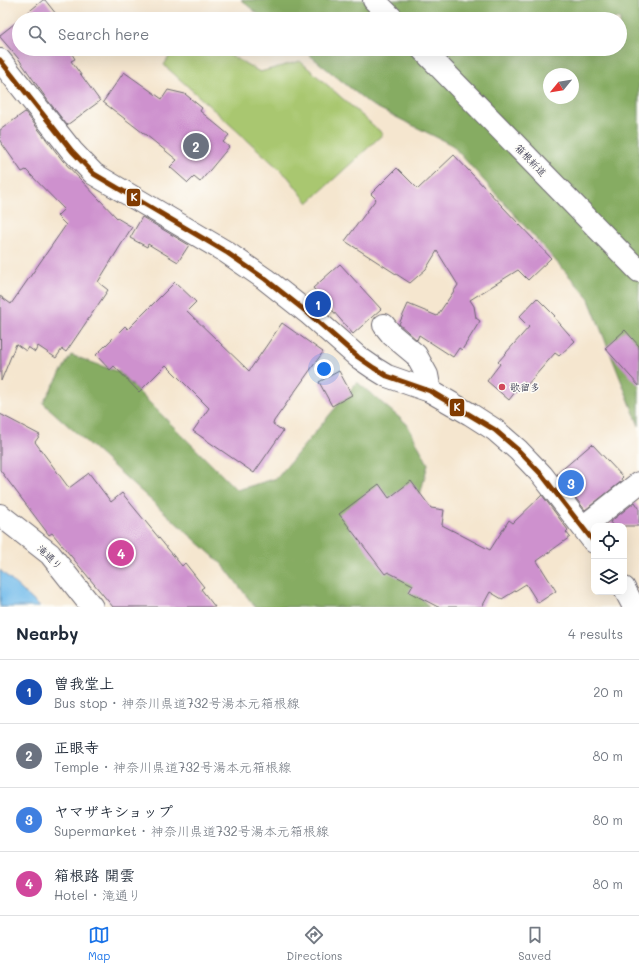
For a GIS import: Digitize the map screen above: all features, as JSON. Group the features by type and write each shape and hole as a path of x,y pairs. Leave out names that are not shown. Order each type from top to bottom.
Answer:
{"main road":[{"path":"374,0 386,12"},
{"name":"箱根新道","path":"429,56 639,271"},
{"path":"0,60 72,151 94,174 226,252 289,298 358,357 374,368 387,376 430,391 495,430 518,450 542,475 588,535 639,483"},
{"path":"384,325 392,335 416,355 427,375 430,391"},
{"name":"滝通り","path":"0,515 50,554 92,607"},
{"path":"627,594 634,607"}],"green space":[{"path":"241,0 639,0 639,426 588,297 452,145 370,104 311,56 627,56 627,12 256,12"},
{"path":"170,56 232,56 260,72 300,61 383,134 308,203 288,177 164,65"},
{"path":"71,355 119,372 237,490 277,478 357,382 407,424 428,464 408,542 423,600 429,607 255,607 223,565 43,403"}],"water":[{"path":"0,570 38,605 40,607 0,607"}],"building":[{"path":"45,0 54,12 28,12"},
{"path":"12,26 12,51 0,37 0,35"},
{"path":"16,56 73,56 75,59 71,61 100,101 67,125"},
{"path":"124,72 162,99 168,90 185,94 202,108 200,111 229,135 223,142 229,147 200,182 194,177 188,183 170,167 177,160 103,102"},
{"path":"25,112 63,161 117,218 132,227 98,282 108,290 66,352 62,349 56,358 38,346 35,352 28,347 26,351 16,344 1,381 0,296 11,304 66,225 57,216 64,209 26,170 22,172 0,141 0,130"},
{"path":"454,155 551,258 528,280 518,270 470,300 474,306 476,318 480,321 462,350 459,348 453,357 419,335 417,340 399,324 408,304 437,316 458,285 437,251 426,269 410,283 345,241 376,199 371,194 397,168 418,189"},
{"path":"142,217 189,245 178,262 148,244 147,247 130,238"},
{"path":"340,264 381,309 353,334 313,288"},
{"path":"175,282 196,302 187,311 249,371 282,323 323,352 274,421 273,424 283,431 254,473 193,431 209,408 166,365 139,392 114,366 110,370 96,355 125,326 128,329"},
{"path":"537,298 555,316 554,317 575,341 559,356 555,353 527,385 524,382 522,383 509,400 487,381 500,364 498,362 529,327 519,317"},
{"path":"625,330 639,346 639,386 605,348"},
{"path":"339,371 352,395 332,406 319,382"},
{"path":"0,414 40,435 35,442 69,488 89,473 111,502 122,493 182,566 185,563 204,587 201,589 215,607 113,607 52,533 49,535 0,470"},
{"path":"592,444 623,477 621,479 622,481 585,510 557,474"},
{"path":"411,481 431,508 444,510 442,525 490,550 509,520 513,523 542,495 568,530 566,532 570,537 537,561 556,591 538,603 526,584 502,599 490,592 482,607 438,607 409,592 413,585 388,572 385,574 339,514 379,484 389,498"},
{"path":"635,502 639,508 639,526 627,526 627,523 610,522"}],"transit line":[{"name":"K","path":"0,60 72,151 94,174 226,252 265,279 308,313 358,357 374,368 387,376 430,391 495,430 518,450 542,475 591,538"}],"place":[{"name":"正眼寺","path":"196,146"},
{"name":"曽我堂上","path":"318,304"},
{"name":"歌留多","path":"502,387"},
{"name":"ヤマザキショップ","path":"571,483"},
{"name":"箱根路 開雲","path":"121,553"}]}
